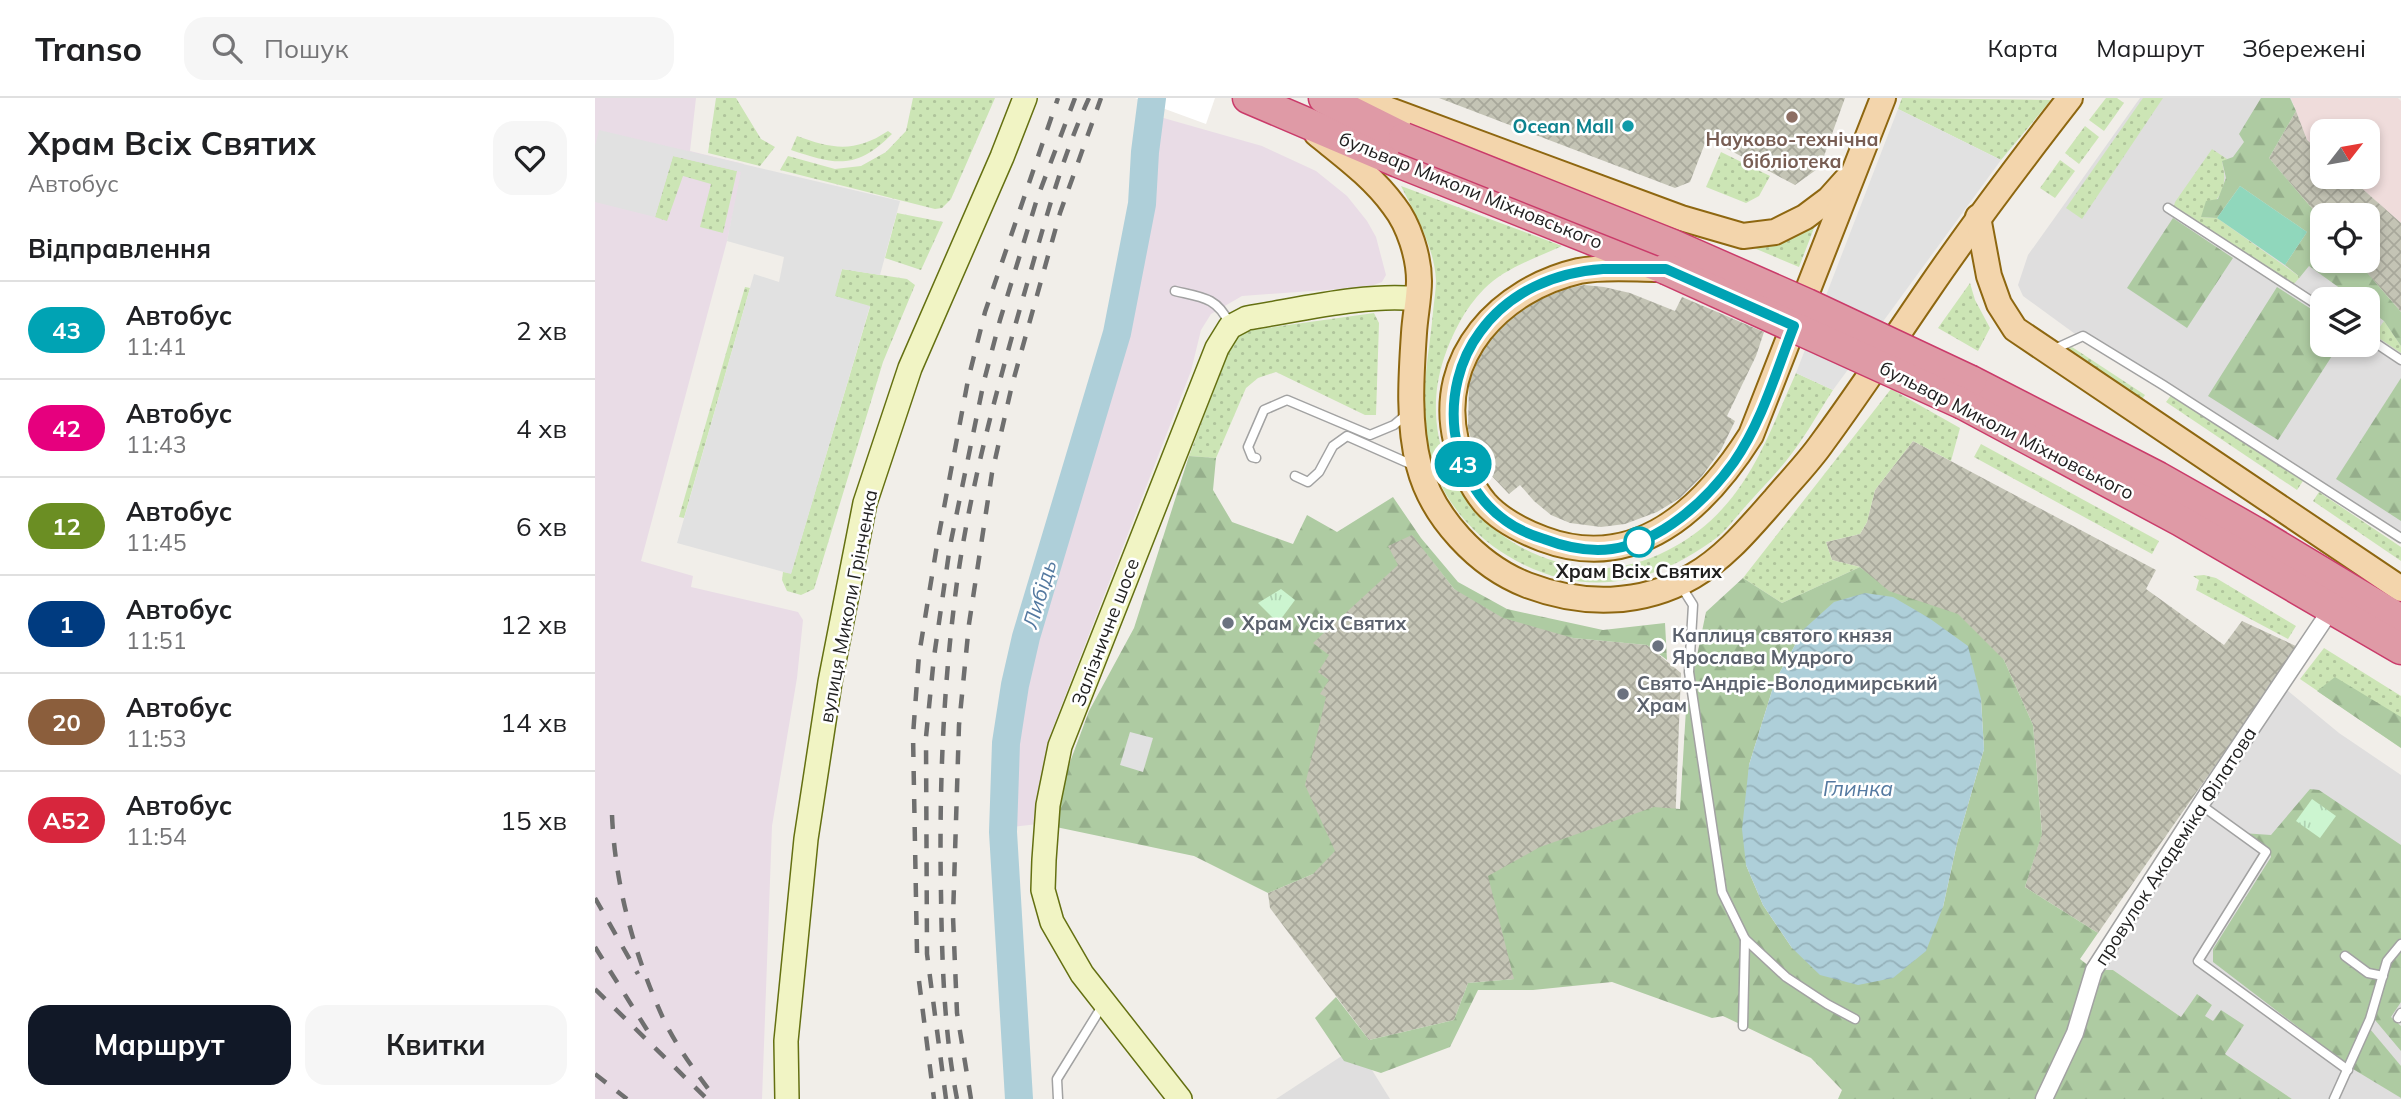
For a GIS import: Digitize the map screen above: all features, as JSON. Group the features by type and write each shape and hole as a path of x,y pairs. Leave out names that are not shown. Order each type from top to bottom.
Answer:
{"highway":[{"name":"бульвар Миколи Міхновського","path":"1248,98 1301,120 1401,150 1673,245 1807,304 1967,392 2401,649"},
{"name":"бульвар Миколи Міхновського","path":"1324,98 1401,150 1666,269 1967,392 2158,477 2401,620"}],"main road":[{"path":"1357,98 1681,218 1743,236 1775,232 1805,217 1829,199 1857,166"},
{"path":"1666,269 1581,271 1540,284 1503,306 1480,331 1463,361 1456,383 1454,433 1460,458 1471,482 1486,503 1506,521 1556,544 1584,549 1611,549 1639,542 1666,527 1713,488 1751,435 1883,98"},
{"path":"1301,120 1369,177 1396,208 1412,239 1419,278 1412,411 1419,468 1444,517 1464,541 1488,563 1518,581 1548,593 1587,600 1618,601 1652,594 1679,583 1721,557 1821,446 1978,217 2070,98"},
{"path":"1978,217 1989,276 1999,304 2015,329 2401,589"}],"street":[{"name":"вулиця Миколи Грінченка","path":"787,1099 786,1041 806,839 830,681 865,503 910,368 1025,98"},
{"path":"1230,327 1247,318 1377,299 1417,299"},
{"name":"Залізничне шосе","path":"1180,1099 1082,974 1052,922 1043,890 1048,804 1060,746 1217,348 1230,327"},
{"name":"провулок Академіка Філатова","path":"2044,1099 2075,1033 2094,970 2332,608"}],"lane":[{"path":"2168,208 2310,300"},
{"path":"1175,291 1212,300 1223,311 1230,327"},
{"path":"2053,356 2059,347 2083,336 2401,538"},
{"path":"2380,346 2401,360"},
{"path":"1256,458 1252,457 1248,447 1264,410 1287,400 1370,435 1394,425 1412,411"},
{"path":"1295,476 1308,482 1319,472 1333,446 1347,436 1419,468"},
{"path":"1679,583 1693,605 1689,672 1722,892 1745,939 1786,977 1855,1019"},
{"path":"2201,805 2266,852 2198,961 2348,1070"},
{"path":"1743,1026 1745,939"},
{"path":"2334,1099 2370,1019 2387,961 2401,944"},
{"path":"2346,957 2368,973 2383,976"},
{"path":"1058,1099 1057,1079 1105,1001"}],"shaded area":[{"path":"595,98 696,98 690,151 744,164 727,241 641,561 693,576 691,587 798,612 803,620 797,678 772,826 762,1099 595,1099"},
{"path":"1439,98 1845,98 1820,167 1795,185 1707,138 1690,182 1675,188"},
{"path":"2140,98 2291,98 2296,111 2269,158 2310,206 2310,273 2367,273 2379,287 2310,287 2310,357 2380,357 2380,288 2401,312 2401,542 2164,388 2082,339 2023,296 2018,285 2028,255"},
{"path":"2291,98 2398,98 2401,101 2401,223 2363,189 2380,189 2380,119 2310,119 2310,143"},
{"path":"1898,109 2001,160 1833,390 1796,373"},
{"path":"2296,111 2310,143 2310,189 2363,189 2378,203 2310,203 2310,206 2269,158"},
{"path":"1160,117 1262,146 1316,171 1347,196 1367,221 1376,237 1386,275 1382,282 1368,287 1242,296 1211,314 1201,330 1191,371 1050,735 1038,824 1011,827 1011,747 1019,684 1124,322"},
{"path":"599,130 900,201 880,275 842,269 835,296 870,306 791,574 677,543 754,274 779,282 784,257 727,241 741,172 673,156 655,217 595,202 595,146"},
{"path":"2380,204 2401,223 2401,312 2367,273 2380,273"},
{"path":"1584,285 1630,293 1675,311 1682,297 1764,332 1756,356 1727,416 1735,421 1721,450 1702,476 1680,498 1657,512 1625,524 1601,527 1570,523 1551,515 1520,485 1509,494 1487,471 1474,450 1468,428 1469,383 1483,347 1495,331 1510,316 1530,304 1565,289"},
{"path":"1913,441 2156,570 2146,589 2224,645 2242,621 2298,647 2098,933 2025,887 2042,833 2033,725 2004,660 1884,589 1860,567 1832,560 1826,542 1860,534 1867,522 1875,490"},
{"path":"1395,512 1454,589 1573,638 1647,645 1681,673 1674,853 1514,979 1468,983 1454,1020 1369,1040 1270,908 1268,893 1313,874 1225,770"},
{"path":"2281,685 2339,733 2401,775 2401,1099 2292,1099 2225,1054 2213,1022 2204,1016 2212,1005 2197,995 2181,1017 2113,970 2094,970"},
{"path":"1130,732 1153,738 1143,772 1120,765"},
{"path":"1357,1046 1390,1099 1276,1099"}],"green space":[{"path":"716,98 736,98 761,139 775,147 760,166 708,153"},
{"path":"913,98 995,98 951,199 942,208 935,209 780,170 788,156 835,169 861,166 886,152 906,131"},
{"path":"1902,98 2051,100 2001,160 1898,109"},
{"path":"2106,98 2117,98 2124,103 2104,131 2089,120"},
{"path":"2143,98 2163,98 2082,219 2066,208"},
{"path":"2261,98 2290,98 2296,111 2269,158 2310,206 2310,267 2300,277 2285,265 2307,232 2240,186 2217,218 2201,217 2206,201 2218,199 2226,178 2222,161 2233,157 2244,142 2239,134"},
{"path":"2085,126 2099,137 2079,164 2065,153"},
{"path":"888,131 892,134 879,146 856,159 833,161 791,150 797,136 821,144 843,147 865,143"},
{"path":"2212,149 2227,159 2222,162 2223,186 2201,217 2217,218 2300,277 2293,285 2174,206"},
{"path":"1721,152 1770,176 1759,196 1746,203 1706,187"},
{"path":"673,156 737,171 723,233 700,227 711,184 683,176 667,221 655,217"},
{"path":"2060,160 2075,171 2055,198 2040,188"},
{"path":"1401,186 1562,246 1511,269 1477,296 1451,340 1444,358 1436,396 1438,433 1448,467 1466,499 1490,525 1520,547 1554,561 1592,568 1628,565 1664,552 1696,533 1735,493 1765,444 1796,373 1833,390 1781,467 1723,532 1690,555 1640,577 1614,582 1561,578 1535,570 1494,547 1468,524 1447,497 1433,466 1425,432 1424,398 1435,267 1428,243"},
{"path":"2240,186 2307,232 2285,265 2217,218"},
{"path":"897,213 943,222 921,270 885,258"},
{"path":"2173,218 2233,258 2187,328 2127,288"},
{"path":"1816,223 1799,267 1754,248 1791,238"},
{"path":"842,269 907,279 915,285 883,362 814,589 801,595 787,591 782,580 783,572 791,573 870,307 834,296"},
{"path":"2319,273 2367,273 2379,287 2338,287"},
{"path":"1970,283 1975,300 1990,328 1978,351 1938,328"},
{"path":"745,287 750,288 684,518 679,517"},
{"path":"2277,287 2310,308 2310,357 2331,357 2278,440 2208,396"},
{"path":"2380,288 2401,312 2401,346 2380,318"},
{"path":"1374,313 1379,323 1376,415 1365,415 1276,372 1258,378 1246,388 1216,458 1189,456 1232,343 1245,331"},
{"path":"2384,321 2401,346 2401,353 2380,339 2380,327"},
{"path":"2072,347 2145,395 2140,402 2063,351"},
{"path":"2401,378 2401,521 2336,479"},
{"path":"1891,389 1960,428 1951,461 1913,441 1875,490 1867,522 1860,534 1826,542 1832,560 1860,567 1782,603 1743,578"},
{"path":"2172,394 2303,481 2297,490 2166,402"},
{"path":"1981,444 2159,541 2152,554 1974,457"},
{"path":"1189,456 1216,458 1213,490 1232,522 1293,544 1307,515 1337,532 1393,497 1421,538 1458,582 1507,609 1603,630 1665,623 1667,660 1647,645 1573,638 1503,618 1454,589 1412,535 1388,546 1398,565 1313,643 1329,655 1318,672 1329,680 1320,694 1326,697 1305,785 1335,851 1313,874 1268,893 1194,856 1056,827 1057,797 1089,711 1134,628"},
{"path":"2319,492 2401,547 2401,561 2313,501"},
{"path":"1860,567 1889,591 1958,614 2004,660 2033,725 2042,834 2025,887 2098,933 2080,959 2094,970 2113,970 2181,1017 2197,994 2212,1005 2205,1016 2213,1021 2221,1010 2244,1025 2225,1054 2292,1099 1838,1099 1842,1090 1811,1058 1723,1016 1712,1018 1612,982 1533,990 1478,990 1450,1047 1381,1073 1344,1061 1315,1018 1336,997 1369,1040 1454,1020 1468,983 1514,979 1488,876 1540,847 1654,807 1680,809 1686,709 1706,612 1743,578 1782,603","holes":["1804,629 1981,699 1984,749 1957,843 1943,907 1792,948 1763,905 1746,865 1749,765 1775,681"]},
{"path":"2193,576 2216,578 2296,626 2288,639 2196,590 2199,580"},
{"path":"1281,589 1295,600 1278,623 1258,603"},
{"path":"2324,648 2401,696 2401,748 2300,679"},
{"path":"2335,677 2401,717 2401,748 2317,691"},
{"path":"2310,789 2319,790 2401,845 2401,939 2385,959 2367,1017 2345,1063 2213,962 2213,949 2271,857 2270,851 2242,833 2271,835"},
{"path":"2312,799 2336,816 2320,838 2296,821"},
{"path":"2401,951 2401,1002 2391,1017 2401,1026 2401,1051 2375,1020 2391,963"},
{"path":"2370,1029 2401,1066 2401,1098 2353,1069"}],"water":[{"name":"Глинка","path":"1865,593 1893,597 1929,618 1968,646 1981,699 1984,749 1957,843 1943,907 1926,951 1893,978 1858,985 1820,975 1792,948 1763,905 1746,865 1742,829 1749,765 1775,681 1804,629 1834,602"}],"pier":[{"path":"1135,98 1215,98 1206,124"}],"waterway":[{"name":"Либідь","path":"1019,1099 1003,832 1006,743 1026,637 1117,333 1142,204 1152,98"}],"railway":[{"path":"917,953 913,735 919,655 937,545 968,380 985,312 1058,98"},
{"path":"946,1099 927,954 926,737 934,657 950,546 984,381 1037,199 1075,98"},
{"path":"957,1099 945,997 941,855 945,699 957,582 978,469 1006,357 1070,143 1089,98"},
{"path":"971,1099 957,1013 953,917 959,725 969,624 992,473 1012,385 1060,213 1101,98"},
{"path":"612,815 622,893 643,969 668,1028 687,1060 716,1099"},
{"path":"595,898 638,974"},
{"path":"595,947 649,1033"},
{"path":"919,981 934,1099"},
{"path":"595,989 707,1099"},
{"path":"595,1074 627,1099"}],"bus line":[{"name":"43","path":"1666,269 1794,326 1751,435 1733,463 1691,509 1639,542 1611,549 1584,549 1556,544 1530,534 1506,521 1486,503 1471,482 1460,458 1454,433 1453,407 1456,383 1463,361 1473,340 1487,321 1521,293 1540,284 1581,271 1666,269"}],"place":[{"name":"Науково-технічна бібліотека","path":"1792,117"},
{"name":"Ocean Mall","path":"1628,126"},
{"name":"Храм Всіх Святих","path":"1639,542"},
{"name":"Храм Усіх Святих","path":"1228,623"},
{"name":"Каплиця святого князя Ярослава Мудрого","path":"1658,646"},
{"name":"Свято-Андріє-Володимирський Храм","path":"1623,694"}]}
